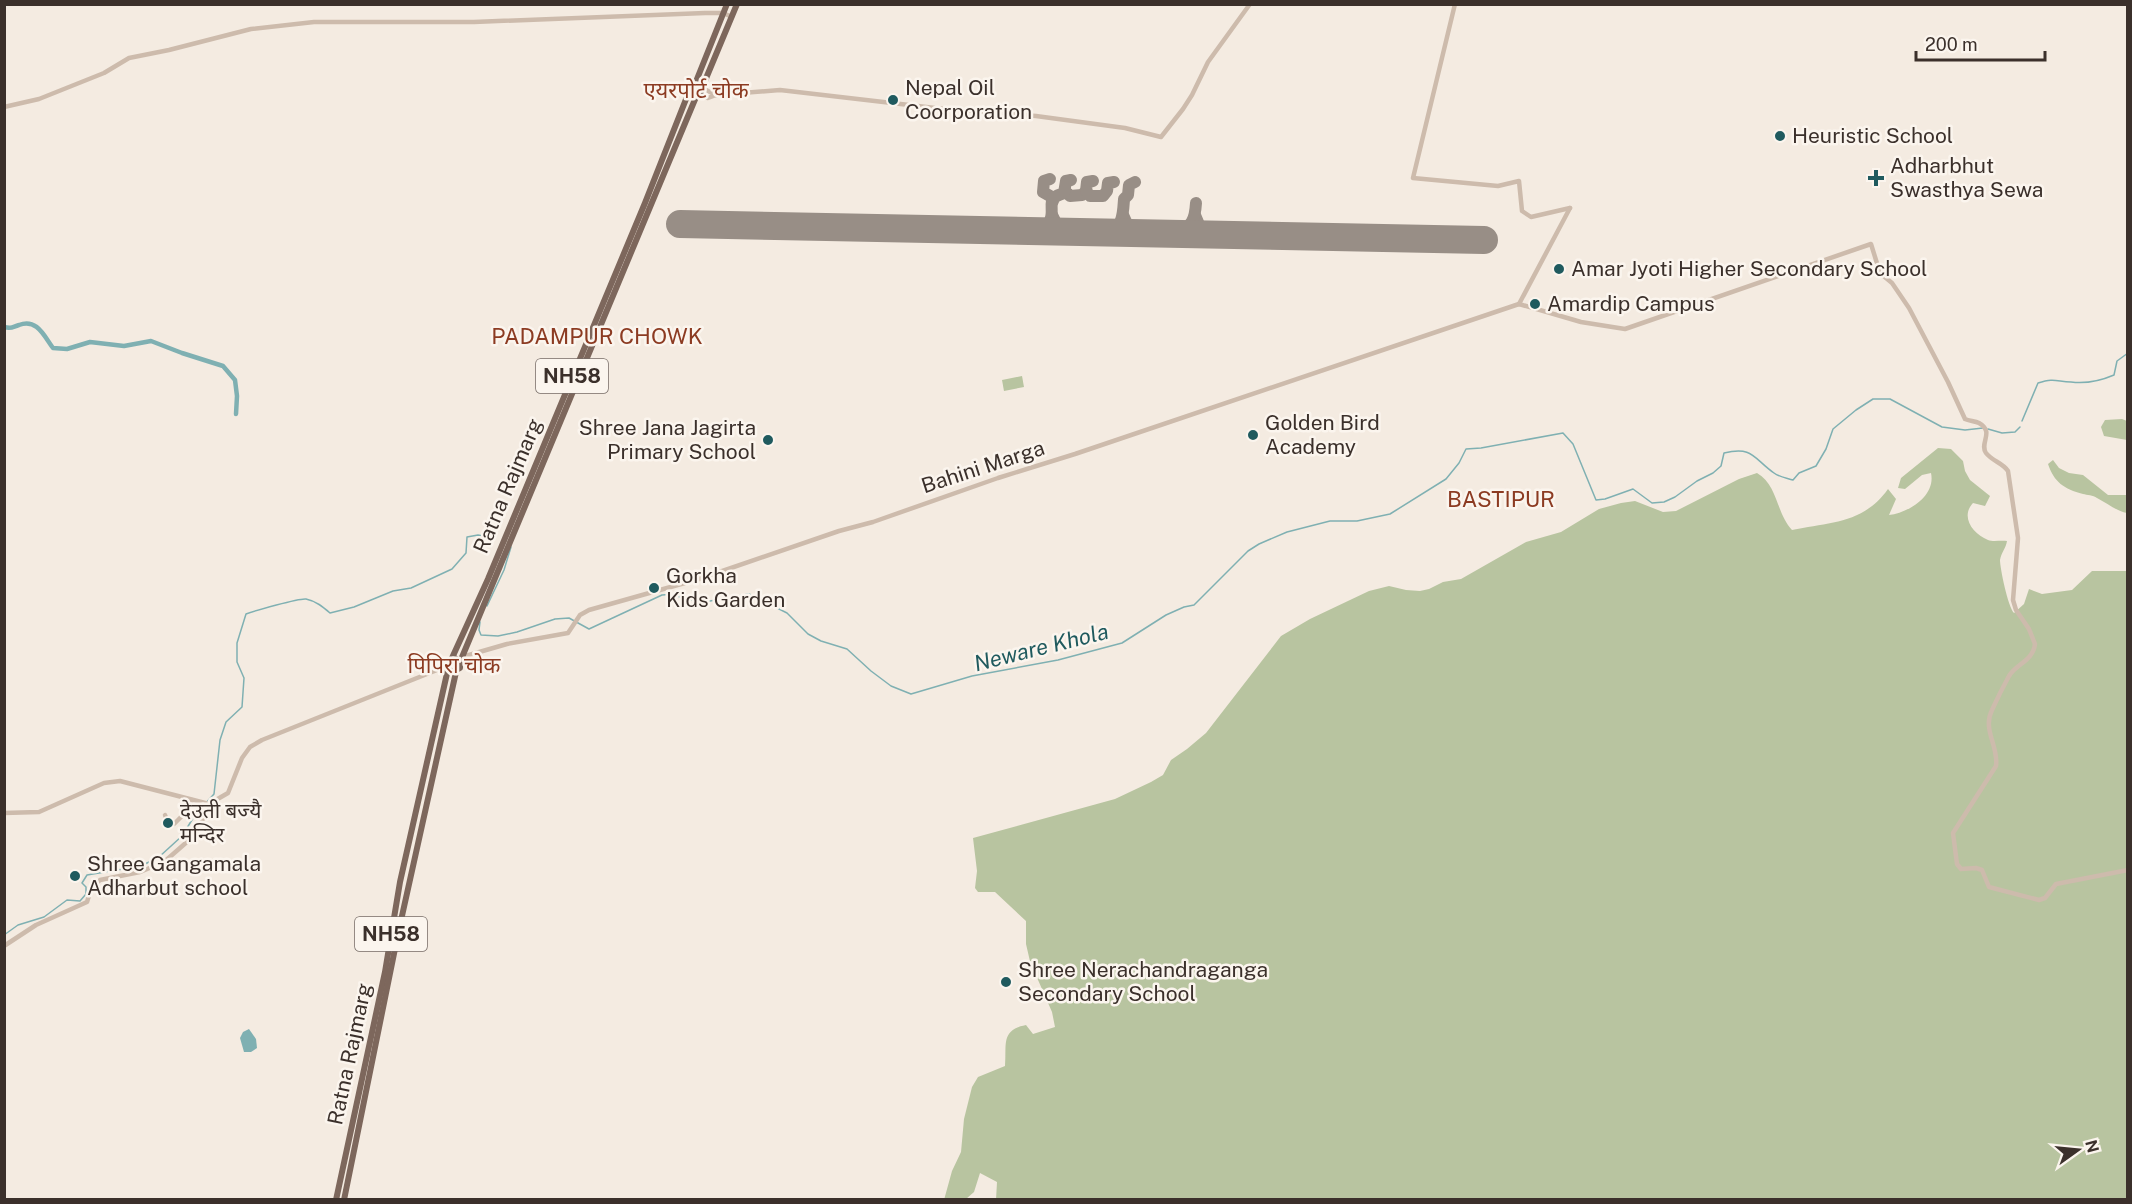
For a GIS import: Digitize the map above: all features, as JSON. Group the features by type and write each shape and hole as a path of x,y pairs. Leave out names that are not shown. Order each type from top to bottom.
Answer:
{"main road":[{"name":"Ratna Rajmarg","path":"336,1200 385,972 400,882 447,667 515,514 727,4"},
{"name":"Ratna Rajmarg","path":"344,1200 398,933 456,672 460,668 461,659 702,92 737,4"},
{"path":"695,84 702,88"},
{"path":"690,93 698,97"},
{"path":"452,658 461,659"},
{"path":"447,667 456,672"}],"street":[{"path":"698,97 708,98 716,95 780,90 935,108 1036,116 1125,128 1161,137 1192,95 1208,62 1250,4"},
{"path":"1455,4 1413,178 1498,186 1519,181 1522,211 1527,215 1531,217 1570,208 1519,304 1581,322 1625,329 1871,244 1880,273 1892,283 1909,308 1965,419 1978,423 1984,428 1986,453 2008,471 2018,538 2013,603 2035,644 2030,656 2010,675 1990,712 1989,732 1996,756 1996,766 1953,833 1958,866 1961,869 1982,870 1989,887 2039,900 2045,898 2056,884 2127,870"},
{"path":"4,107 39,99 104,73 129,58 251,29 314,22 474,22 723,13 732,17"},
{"path":"702,88 716,95"},
{"name":"Bahini Marga","path":"461,659 507,644 568,633 576,620 589,610 699,579 839,531 873,522 1519,304"},
{"path":"4,946 30,929 87,902 91,889 100,880 140,872 164,862 199,828 209,804 228,793 242,758 250,747 447,667"},
{"path":"4,813 39,812 104,783 120,781 209,804"},
{"path":"165,815 167,820 174,824 185,813 192,800"}],"green space":[{"path":"1022,376 1024,387 1004,391 1002,380"},
{"path":"2105,420 2127,421 2127,440 2104,436 2101,427"},
{"path":"1938,448 1951,449 1963,461 1970,480 1990,496 1985,506 1973,503 1969,508 1968,519 1978,534 1990,541 2007,541 2000,564 2007,596 2014,613 2024,604 2029,589 2042,594 2072,590 2092,571 2127,571 2127,1199 996,1200 997,1182 980,1173 974,1192 966,1199 944,1200 952,1171 961,1152 964,1119 972,1087 978,1077 1005,1066 1006,1039 1018,1027 1026,1025 1033,1034 1055,1027 1052,1012 1032,970 1026,944 1026,921 995,892 978,892 975,888 977,871 973,838 1115,799 1163,775 1171,760 1206,733 1281,636 1310,619 1369,591 1389,586 1406,590 1429,589 1443,582 1461,579 1526,542 1561,532 1599,509 1635,501 1663,512 1676,511 1739,479 1757,473 1769,485 1792,530 1845,520 1857,515 1868,509 1888,489 1896,499 1889,515 1896,514 1912,507 1925,496 1929,489 1931,473 1922,475 1905,489 1898,488 1901,478"},
{"path":"2053,460 2059,468 2069,473 2083,475 2108,495 2127,495 2127,513 2115,509 2094,496 2065,487 2053,476 2048,464"}],"water":[{"path":"249,1029 256,1039 257,1048 251,1052 244,1052 240,1038 243,1032"}],"waterway":[{"path":"4,327 31,324 39,329 53,348 67,349 90,342 124,346 151,341 223,366 235,380 236,414"},
{"name":"Neware Khola","path":"2022,421 2038,383 2051,380 2082,383 2103,379 2114,375 2117,361 2128,353"},
{"name":"Neware Khola","path":"480,622 481,635 498,636 555,619 569,618 589,629 662,595 675,594 683,599 710,601 749,594 787,613 808,634 821,641 847,649 891,686 911,694 972,676 1058,660 1122,643 1166,615 1194,605 1248,551 1259,544 1287,532 1330,521 1357,521 1390,514 1446,479 1459,463 1466,449 1563,433 1573,444 1596,500 1633,489 1652,503 1664,502 1675,497 1713,473 1721,466 1724,453 1734,451 1747,452 1776,474 1793,480 1799,473 1816,466 1826,449 1833,429 1873,399 1890,399 1942,427 1965,430 1983,428"},
{"name":"Neware Khola","path":"1988,429 2002,433 2015,432 2020,427"},
{"name":"Neware Khola","path":"4,935 18,925 44,917 67,900 80,901 86,894 86,887 82,883 87,875 141,866 159,857 182,836 195,815 214,794 220,740 226,722 242,707 244,678 237,662 237,643 246,614 302,599 313,601 330,613 354,607 393,591 411,588 452,569 466,553 467,537 478,535 494,538"},
{"name":"Neware Khola","path":"487,606 504,570 511,547"}],"taxiway":[{"path":"1050,179 1044,181 1043,192 1053,201"},
{"path":"1035,231 1049,223 1052,200 1064,193 1066,181 1071,180"},
{"path":"1065,191 1070,196 1082,195 1086,191 1087,182 1093,181"},
{"path":"1086,191 1090,196 1103,196 1107,191 1108,183 1114,182"},
{"path":"1106,232 1119,224 1129,185 1135,182"},
{"path":"1176,234 1192,222 1196,203"},
{"path":"1052,215 1058,227 1068,232"},
{"path":"1123,215 1128,226 1141,233"},
{"path":"1195,215 1200,227 1210,234"}],"runway":[{"path":"680,224 1484,240"}],"place":[{"name":"Nepal Oil Coorporation","path":"893,100"},
{"name":"Heuristic School","path":"1780,136"},
{"name":"Adharbhut Swasthya Sewa","path":"1876,178"},
{"name":"Amar Jyoti Higher Secondary School","path":"1559,269"},
{"name":"Amardip Campus","path":"1535,304"},
{"name":"Golden Bird Academy","path":"1253,435"},
{"name":"Shree Jana Jagirta Primary School","path":"768,440"},
{"name":"Gorkha Kids Garden","path":"654,588"},
{"name":"देउती बज्यै मन्दिर","path":"168,823"},
{"name":"Shree Gangamala Adharbut school","path":"75,876"},
{"name":"Shree Nerachandraganga Secondary School","path":"1006,982"}],"district":[{"name":"एयरपोर्ट चोक","path":"696,90"},
{"name":"PADAMPUR CHOWK","path":"597,336"},
{"name":"BASTIPUR","path":"1501,499"},
{"name":"पिपिरा चोक","path":"454,665"}]}
